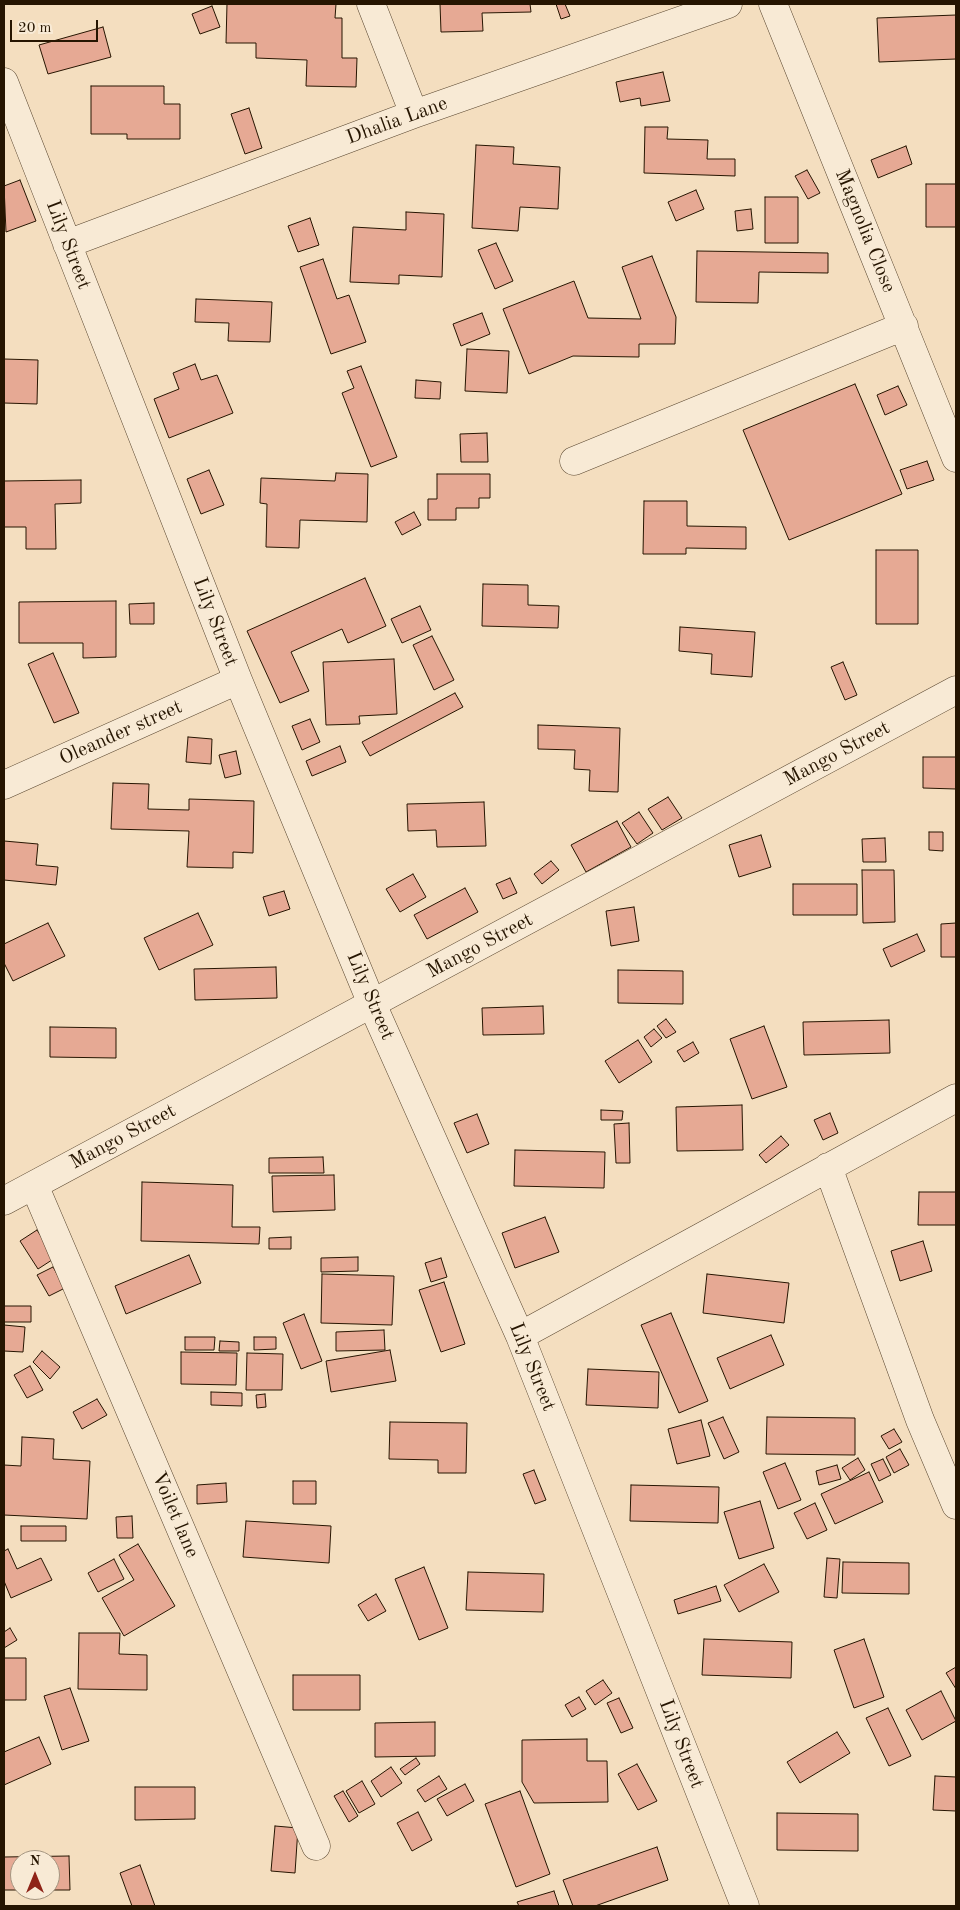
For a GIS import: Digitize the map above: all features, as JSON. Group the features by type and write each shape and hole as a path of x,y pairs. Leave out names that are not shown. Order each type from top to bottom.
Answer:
{"street":[{"path":"372,4 414,114"},
{"name":"Dhalia Lane","path":"68,244 414,114 728,4"},
{"name":"Magnolia Close","path":"773,4 956,458"},
{"name":"Lily Street","path":"4,82 238,680 372,1004 520,1336 744,1906"},
{"path":"574,461 904,326"},
{"name":"Oleander street","path":"4,785 238,680"},
{"name":"Mango Street","path":"4,1201 956,690"},
{"path":"520,1336 956,1098"},
{"path":"828,1167 920,1420 956,1505"},
{"name":"Voilet lane","path":"34,1185 316,1846"}],"building":[{"path":"227,4 336,4 335,18 342,18 342,58 357,58 356,87 306,86 307,60 256,58 256,43 226,43"},
{"path":"440,4 530,4 531,12 482,13 483,31 441,32"},
{"path":"556,4 565,4 570,16 561,19"},
{"path":"212,6 220,27 200,34 192,14"},
{"path":"956,15 956,59 879,62 877,18"},
{"path":"103,27 111,57 48,74 39,45"},
{"path":"663,72 670,101 641,106 640,98 620,102 616,82"},
{"path":"91,86 164,86 164,104 180,104 180,139 127,139 127,134 91,134"},
{"path":"249,108 262,148 245,154 231,114"},
{"path":"645,127 668,127 667,139 708,140 707,159 735,159 735,176 644,173"},
{"path":"476,145 514,147 513,164 560,167 558,209 520,207 518,231 472,228"},
{"path":"906,146 912,164 878,178 871,160"},
{"path":"807,170 820,193 808,199 795,176"},
{"path":"20,180 36,221 6,232 4,186"},
{"path":"926,184 956,184 956,227 926,227"},
{"path":"696,190 704,209 676,221 668,202"},
{"path":"765,197 798,197 798,243 765,243"},
{"path":"751,209 753,229 737,231 735,211"},
{"path":"406,212 444,214 442,277 399,275 399,284 350,282 353,227 406,230"},
{"path":"310,218 319,245 298,252 288,226"},
{"path":"496,243 513,281 495,289 478,250"},
{"path":"697,251 828,253 828,273 759,272 758,303 696,302"},
{"path":"652,256 676,317 675,344 639,344 639,357 573,356 529,374 503,309 574,281 588,318 641,319 622,267"},
{"path":"323,259 337,299 349,295 366,342 331,354 300,267"},
{"path":"196,299 272,302 270,342 228,341 229,323 195,322"},
{"path":"482,313 490,334 461,346 453,324"},
{"path":"467,349 509,351 507,393 465,391"},
{"path":"4,359 38,360 37,404 4,403"},
{"path":"195,364 201,380 217,375 233,413 169,438 154,399 179,389 173,373"},
{"path":"361,366 397,457 371,467 342,393 354,388 347,371"},
{"path":"416,380 441,382 440,399 415,398"},
{"path":"855,384 902,494 789,540 743,430"},
{"path":"898,386 907,405 885,415 877,395"},
{"path":"487,433 488,462 461,462 460,434"},
{"path":"927,461 934,480 907,489 900,470"},
{"path":"209,470 224,505 201,514 187,479"},
{"path":"336,473 368,474 367,522 300,520 299,548 266,547 267,504 260,503 261,478 335,481"},
{"path":"437,474 490,474 490,498 479,498 479,508 456,508 456,520 428,520 428,499 437,499"},
{"path":"81,480 81,503 55,504 56,549 26,549 26,527 4,527 4,481"},
{"path":"644,501 687,501 687,526 746,527 746,549 686,548 686,554 643,554"},
{"path":"414,512 421,525 402,535 395,522"},
{"path":"876,550 918,550 918,624 876,624"},
{"path":"365,578 386,626 348,643 342,629 291,652 309,691 280,703 247,631"},
{"path":"483,584 528,585 528,605 559,606 558,628 482,626"},
{"path":"116,601 116,657 83,658 83,643 19,643 19,602"},
{"path":"154,603 154,624 130,624 129,604"},
{"path":"420,606 431,630 402,643 391,619"},
{"path":"680,627 755,632 752,677 711,674 712,654 679,651"},
{"path":"432,636 454,680 434,690 413,645"},
{"path":"53,653 79,713 54,723 28,664"},
{"path":"394,659 397,714 359,716 360,724 326,725 323,662"},
{"path":"843,662 857,695 845,700 831,667"},
{"path":"455,693 463,707 370,756 362,742"},
{"path":"310,719 320,742 302,750 292,726"},
{"path":"538,725 620,728 618,792 589,791 590,770 574,769 575,750 538,749"},
{"path":"188,737 212,739 211,764 186,762"},
{"path":"340,746 346,762 312,776 306,761"},
{"path":"236,751 241,774 225,778 219,755"},
{"path":"923,757 956,757 956,789 923,788"},
{"path":"113,783 149,784 148,809 189,810 189,799 254,801 253,853 233,852 233,868 187,867 189,831 111,829"},
{"path":"668,797 682,818 662,830 648,809"},
{"path":"484,802 486,846 437,847 436,830 408,831 407,804"},
{"path":"639,812 653,833 637,844 622,823"},
{"path":"617,821 631,847 586,872 571,845"},
{"path":"929,832 943,832 943,851 929,850"},
{"path":"761,835 771,867 739,877 729,845"},
{"path":"885,838 886,862 863,862 862,839"},
{"path":"4,841 38,844 36,865 58,867 56,885 4,880"},
{"path":"551,861 559,870 542,884 534,874"},
{"path":"862,870 894,870 895,922 863,923"},
{"path":"413,874 426,897 400,912 386,889"},
{"path":"510,878 517,893 503,899 496,884"},
{"path":"793,884 857,884 857,915 793,915"},
{"path":"465,888 478,912 427,939 414,915"},
{"path":"284,891 290,909 269,916 263,897"},
{"path":"634,907 639,941 611,946 606,911"},
{"path":"198,913 213,945 159,970 144,938"},
{"path":"48,923 65,956 13,981 4,963 4,944"},
{"path":"956,923 956,957 941,957 941,924"},
{"path":"917,934 925,951 891,967 883,949"},
{"path":"276,967 277,998 195,1000 194,969"},
{"path":"618,970 683,971 683,1004 618,1003"},
{"path":"543,1006 544,1034 483,1035 482,1008"},
{"path":"666,1019 676,1032 666,1038 657,1026"},
{"path":"889,1020 890,1053 804,1055 803,1022"},
{"path":"764,1026 787,1087 752,1099 730,1039"},
{"path":"50,1027 116,1028 116,1058 50,1057"},
{"path":"654,1029 662,1038 651,1047 644,1037"},
{"path":"638,1040 652,1062 619,1083 605,1061"},
{"path":"693,1042 699,1053 684,1062 677,1051"},
{"path":"742,1105 743,1150 677,1151 676,1107"},
{"path":"601,1110 623,1111 622,1120 601,1120"},
{"path":"830,1113 838,1133 823,1140 814,1120"},
{"path":"477,1114 489,1144 467,1153 454,1123"},
{"path":"629,1123 630,1163 616,1163 614,1124"},
{"path":"781,1136 789,1145 766,1163 759,1155"},
{"path":"515,1150 605,1152 604,1188 514,1186"},
{"path":"323,1157 324,1173 269,1173 269,1158"},
{"path":"334,1175 335,1210 273,1212 272,1176"},
{"path":"142,1182 233,1185 232,1227 260,1227 259,1244 141,1241"},
{"path":"919,1192 956,1192 956,1225 918,1225"},
{"path":"545,1217 559,1252 515,1268 502,1233"},
{"path":"37,1230 55,1258 38,1269 20,1241"},
{"path":"291,1237 291,1249 269,1249 269,1238"},
{"path":"923,1241 932,1271 900,1281 891,1251"},
{"path":"189,1255 201,1283 126,1314 115,1286"},
{"path":"358,1257 358,1271 321,1272 321,1258"},
{"path":"441,1258 447,1277 431,1282 425,1263"},
{"path":"53,1267 65,1288 49,1296 37,1275"},
{"path":"322,1274 394,1276 392,1325 321,1323"},
{"path":"707,1274 789,1283 784,1323 703,1313"},
{"path":"444,1282 465,1344 441,1352 419,1290"},
{"path":"4,1306 31,1306 31,1322 4,1322"},
{"path":"671,1313 708,1401 679,1413 641,1325"},
{"path":"304,1314 322,1361 301,1369 283,1323"},
{"path":"4,1325 25,1327 23,1352 4,1351"},
{"path":"384,1330 385,1350 336,1351 336,1332"},
{"path":"771,1335 784,1365 730,1389 717,1358"},
{"path":"185,1337 215,1337 214,1350 185,1350"},
{"path":"254,1337 276,1337 276,1349 254,1350"},
{"path":"220,1341 239,1342 239,1351 219,1351"},
{"path":"390,1350 396,1381 331,1392 326,1361"},
{"path":"42,1351 60,1367 50,1379 33,1362"},
{"path":"181,1352 237,1353 236,1385 181,1384"},
{"path":"247,1353 283,1354 282,1390 246,1390"},
{"path":"30,1366 43,1390 27,1398 14,1375"},
{"path":"588,1369 659,1372 658,1408 586,1405"},
{"path":"211,1392 242,1393 242,1406 211,1405"},
{"path":"265,1394 266,1407 257,1408 256,1395"},
{"path":"97,1399 107,1415 82,1429 73,1412"},
{"path":"723,1417 739,1452 724,1459 708,1423"},
{"path":"767,1417 855,1418 855,1455 766,1454"},
{"path":"701,1420 710,1456 677,1464 668,1429"},
{"path":"390,1422 467,1423 466,1473 438,1473 438,1460 389,1459"},
{"path":"894,1429 902,1442 889,1449 881,1436"},
{"path":"22,1437 54,1439 53,1459 90,1461 87,1519 4,1515 4,1465 21,1466"},
{"path":"900,1449 909,1465 894,1473 886,1457"},
{"path":"858,1458 865,1470 850,1480 842,1468"},
{"path":"883,1459 891,1475 879,1481 871,1464"},
{"path":"785,1463 801,1500 778,1509 763,1472"},
{"path":"837,1465 841,1479 819,1485 816,1471"},
{"path":"534,1470 546,1500 535,1504 523,1474"},
{"path":"869,1472 883,1502 835,1524 821,1494"},
{"path":"293,1481 316,1481 316,1504 293,1504"},
{"path":"226,1483 227,1502 197,1504 197,1485"},
{"path":"631,1485 719,1487 718,1523 630,1521"},
{"path":"760,1501 774,1548 739,1559 724,1512"},
{"path":"815,1503 827,1530 807,1539 794,1513"},
{"path":"132,1516 133,1538 117,1538 116,1517"},
{"path":"246,1521 331,1526 329,1563 243,1557"},
{"path":"21,1526 66,1526 66,1541 21,1541"},
{"path":"138,1544 175,1606 124,1636 102,1598 134,1580 119,1555"},
{"path":"8,1549 17,1569 41,1558 52,1580 11,1598 4,1581 4,1551"},
{"path":"827,1558 840,1559 837,1598 824,1597"},
{"path":"114,1559 124,1579 98,1592 88,1573"},
{"path":"843,1562 909,1563 909,1594 842,1593"},
{"path":"764,1564 779,1592 739,1612 724,1585"},
{"path":"424,1567 448,1628 419,1640 395,1579"},
{"path":"468,1572 544,1574 543,1612 466,1610"},
{"path":"716,1586 721,1601 678,1614 674,1600"},
{"path":"376,1594 386,1611 368,1621 358,1605"},
{"path":"10,1628 17,1640 4,1648 4,1632"},
{"path":"79,1633 120,1633 119,1654 147,1655 147,1690 78,1689"},
{"path":"704,1639 792,1642 791,1678 702,1675"},
{"path":"864,1639 884,1697 854,1708 834,1650"},
{"path":"4,1658 26,1658 26,1700 4,1700"},
{"path":"956,1667 956,1689 946,1673"},
{"path":"293,1675 360,1675 360,1710 293,1710"},
{"path":"603,1680 612,1693 595,1705 586,1691"},
{"path":"70,1688 89,1741 62,1750 44,1696"},
{"path":"941,1691 956,1721 922,1740 906,1710"},
{"path":"579,1697 586,1709 572,1717 565,1705"},
{"path":"619,1698 633,1728 621,1733 607,1703"},
{"path":"888,1708 911,1756 889,1766 866,1718"},
{"path":"435,1722 435,1756 375,1757 375,1723"},
{"path":"837,1732 850,1753 800,1783 787,1762"},
{"path":"39,1737 51,1764 4,1785 4,1752"},
{"path":"587,1739 587,1761 607,1761 608,1802 534,1803 522,1782 522,1740"},
{"path":"416,1758 420,1764 405,1775 400,1769"},
{"path":"637,1764 657,1801 638,1810 618,1774"},
{"path":"391,1767 402,1783 381,1797 371,1781"},
{"path":"439,1776 447,1789 425,1802 417,1790"},
{"path":"935,1776 956,1777 956,1811 933,1810"},
{"path":"362,1781 375,1804 359,1813 346,1791"},
{"path":"465,1784 474,1801 447,1816 437,1799"},
{"path":"135,1787 195,1787 195,1819 135,1820"},
{"path":"343,1791 358,1816 349,1822 334,1796"},
{"path":"520,1791 550,1874 516,1887 485,1804"},
{"path":"418,1812 432,1840 412,1851 397,1823"},
{"path":"777,1813 858,1814 858,1851 777,1850"},
{"path":"275,1826 298,1828 295,1873 271,1871"},
{"path":"657,1847 668,1880 595,1906 573,1906 563,1880"},
{"path":"60,1856 69,1856 70,1890 60,1890"},
{"path":"4,1857 10,1857 10,1890 4,1890"},
{"path":"140,1865 155,1906 132,1906 120,1873"},
{"path":"554,1891 559,1906 519,1906 517,1902"}]}
